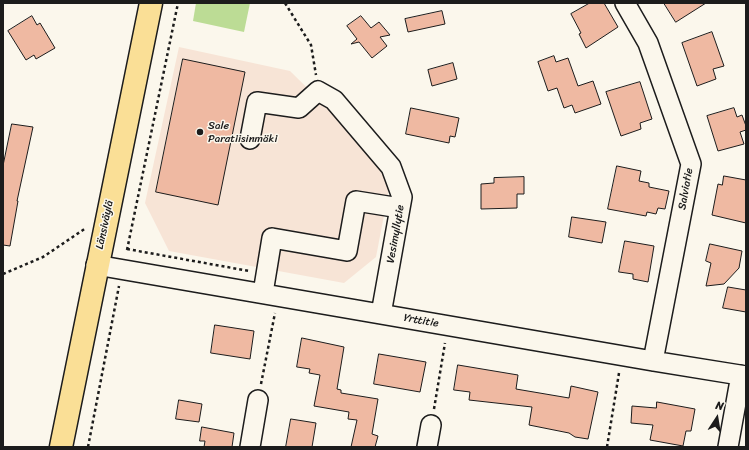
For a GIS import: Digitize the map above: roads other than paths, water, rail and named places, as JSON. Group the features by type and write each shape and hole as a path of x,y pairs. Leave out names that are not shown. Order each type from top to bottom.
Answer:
{"main road":[{"name":"Länsiväylä","path":"61,447 96,265 105,228 150,3"}],"street":[{"name":"Salviatie","path":"625,3 648,43 691,164 652,361"},
{"name":"Vesimyllytie","path":"250,139 252,96 299,108 318,91 334,100 392,167 402,197 381,314"},
{"path":"271,294 272,238 347,251 356,201 400,208"},
{"name":"Yrttitie","path":"96,265 271,294 622,356 743,375"},
{"path":"728,447 743,375"},
{"path":"250,447 258,400"},
{"path":"427,447 431,425"}],"place":[{"name":"Sale Paratiisinmäki","path":"200,132"}]}
